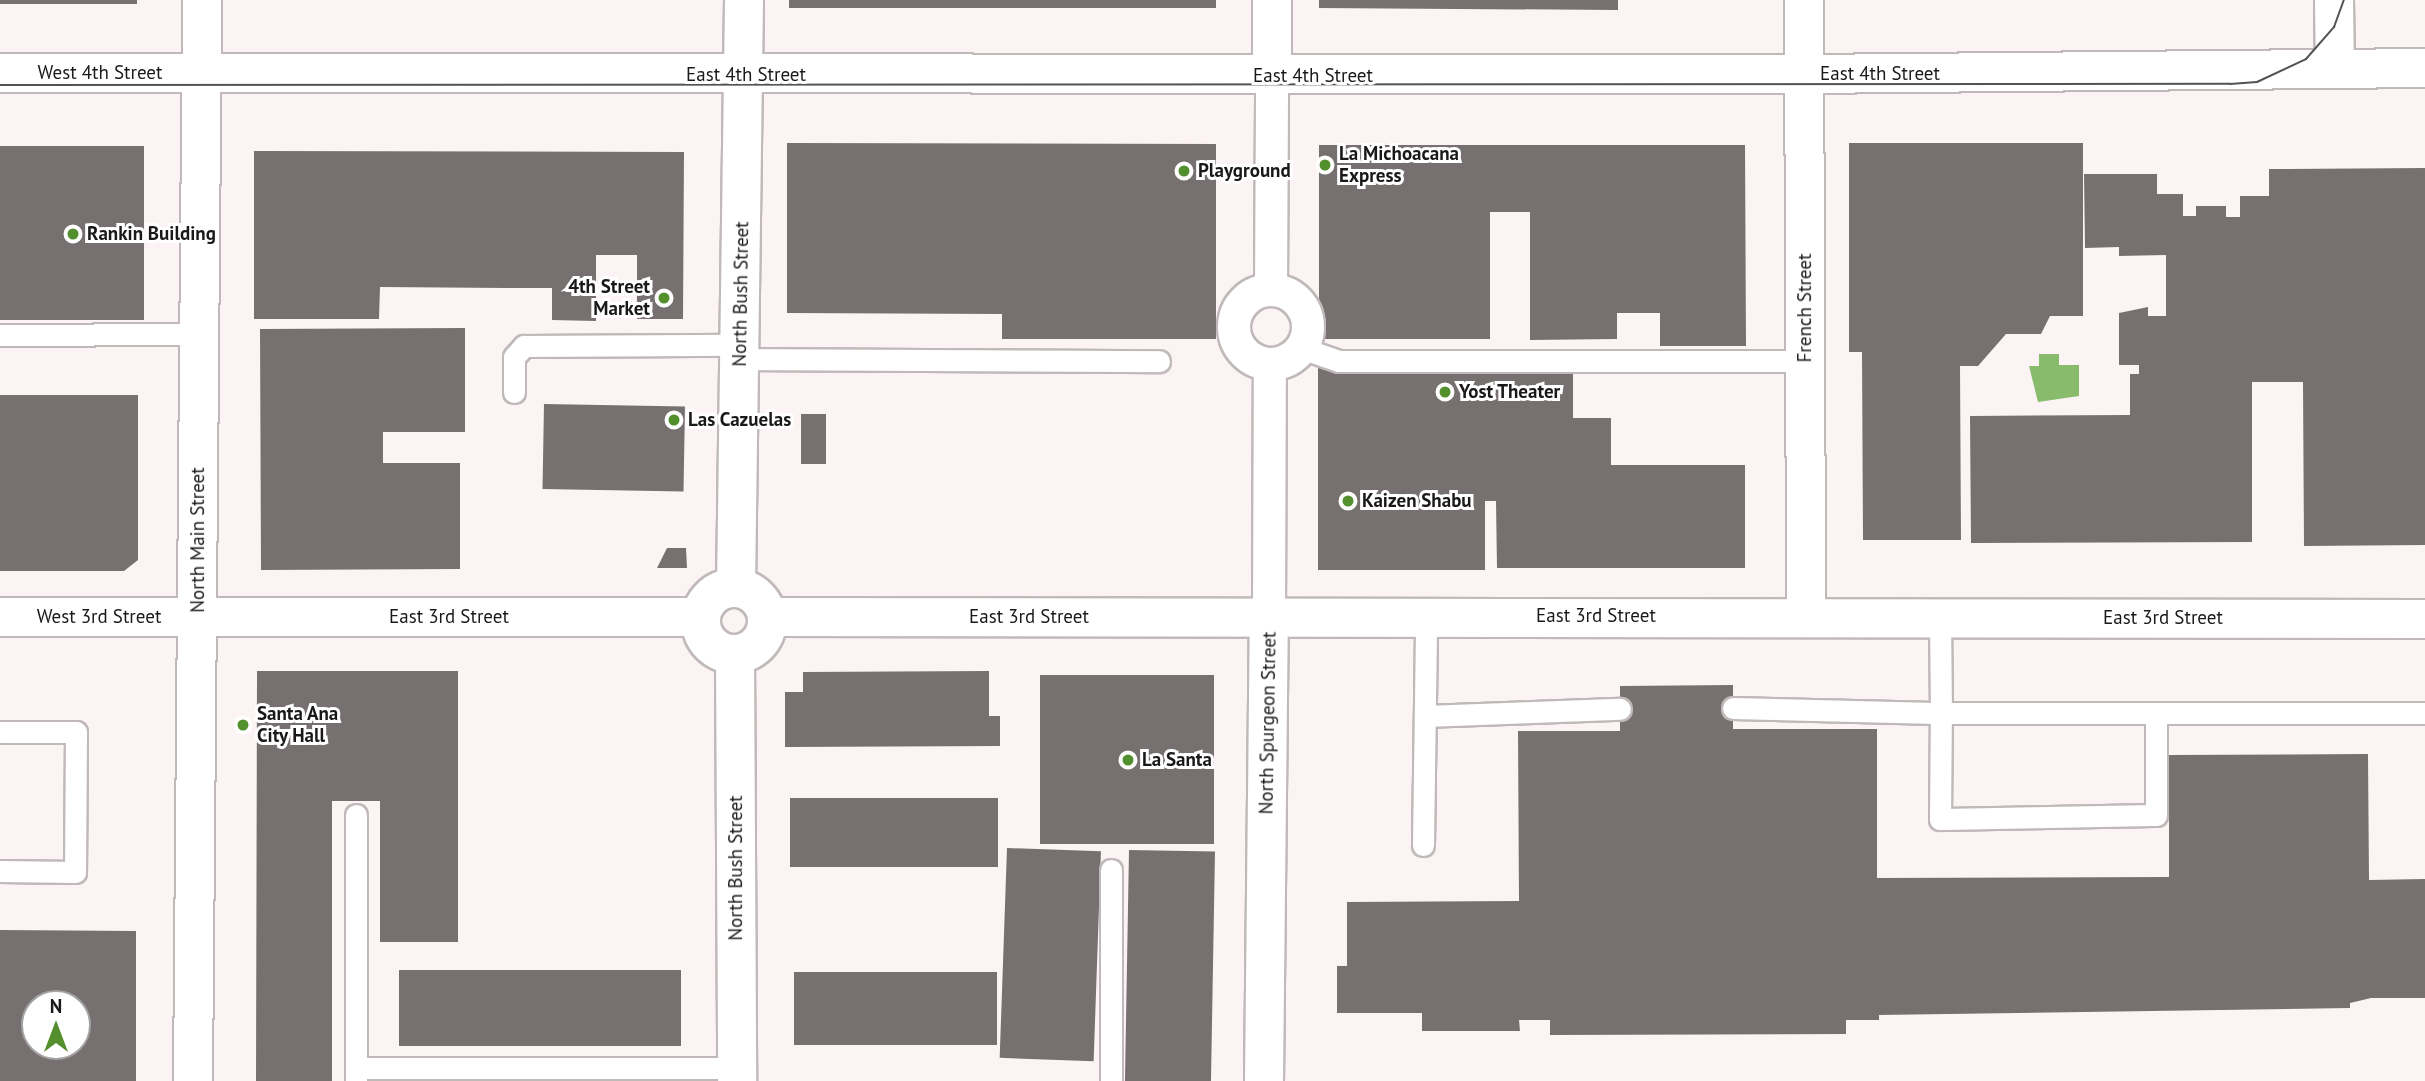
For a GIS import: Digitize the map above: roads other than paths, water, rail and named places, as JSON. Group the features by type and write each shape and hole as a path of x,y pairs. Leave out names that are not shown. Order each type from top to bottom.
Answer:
{"street":[{"name":"North Main Street","path":"193,1081 202,0"},
{"name":"North Bush Street","path":"736,588 744,0"},
{"path":"1271,290 1272,0"},
{"name":"French Street","path":"1804,0 1806,616"},
{"path":"2334,0 2335,69"},
{"name":"East 4th Street","path":"201,74 1272,76 2425,68"},
{"name":"West 4th Street","path":"0,73 201,74"},
{"path":"1271,290 1304,310 1307,336 1301,348 1270,364 1244,353 1233,327 1245,301 1271,290"},
{"name":"North Spurgeon Street","path":"1264,1081 1270,364"},
{"path":"736,588 759,598 767,617 761,641 735,655 713,647 701,617 716,593 736,588"},
{"name":"East 3rd Street","path":"767,617 1940,616 2425,619"},
{"name":"West 3rd Street","path":"0,617 198,617"},
{"name":"East 3rd Street","path":"198,617 701,617"},
{"name":"North Bush Street","path":"735,655 737,1075"}],"lane":[{"path":"0,334 198,334"},
{"path":"514,392 514,357 524,345 1159,361"},
{"path":"1301,348 1339,361 1805,361"},
{"path":"1423,845 1426,616"},
{"path":"1940,616 1940,819 2156,815 2156,713"},
{"path":"1732,708 1941,713 2425,713"},
{"path":"1425,716 1620,709"},
{"path":"0,732 76,732 75,872 0,871"},
{"path":"356,816 356,1075 737,1075"},
{"path":"1111,870 1111,1081"}],"tram line":[{"path":"0,85 2230,84 2257,82 2306,59 2334,27 2344,0"}],"place":[{"name":"La Michoacana Express","path":"1325,165"},
{"name":"Playground","path":"1184,171"},
{"name":"Rankin Building","path":"73,234"},
{"name":"4th Street Market","path":"664,298"},
{"name":"Yost Theater","path":"1445,392"},
{"name":"Las Cazuelas","path":"674,420"},
{"name":"Kaizen Shabu","path":"1348,501"},
{"name":"Santa Ana City Hall","path":"243,725"},
{"name":"La Santa","path":"1128,760"}]}
